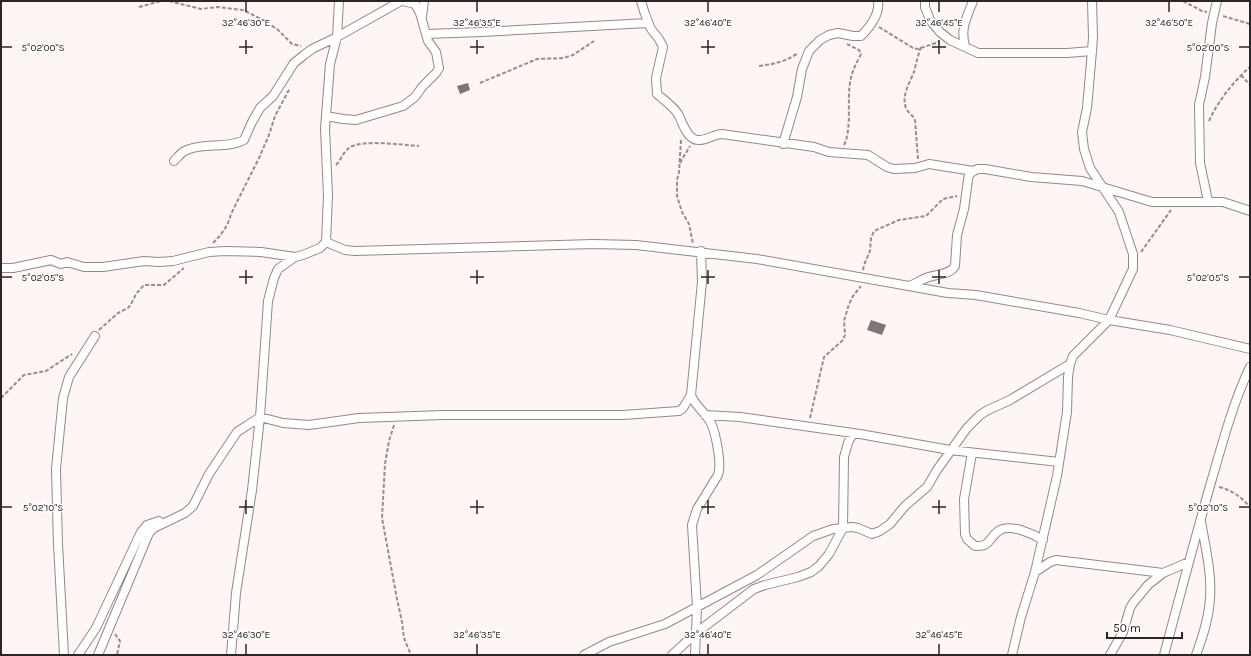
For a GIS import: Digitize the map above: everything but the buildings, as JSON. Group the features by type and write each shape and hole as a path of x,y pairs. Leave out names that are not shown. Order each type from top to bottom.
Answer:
{"street":[{"path":"231,655 236,593 252,490 260,417 268,301 278,269 294,257 320,248 326,242 328,195 325,129 330,64 337,37 339,1"},
{"path":"174,161 187,150 236,143 244,140 260,108 273,96 294,63 312,49 402,1 415,4 420,13 428,41 436,52 439,68 436,73 409,103 403,106 356,120 326,116"},
{"path":"422,21 424,1"},
{"path":"641,1 648,23 663,47 657,73 657,92 677,112 682,124 694,139 697,140 722,134 783,144 814,147 829,152 868,155 887,168 894,170 915,168 929,164 973,171 984,170 1031,177 1082,181 1152,202 1208,201 1231,204 1250,211"},
{"path":"783,144 807,57 810,51 814,45 828,35 838,33 861,36 872,22 879,9 878,1"},
{"path":"925,1 925,6 930,20 940,32 950,40 978,53 1067,53 1092,51"},
{"path":"965,46 963,32 964,24 973,1"},
{"path":"1012,655 1021,618 1035,572 1058,476 1067,412 1070,364 1073,356 1109,320 1133,269 1134,263 1133,254 1119,212 1105,188 1090,168 1084,149 1082,132 1087,108 1093,37 1092,1"},
{"path":"1208,201 1200,163 1199,105 1217,1"},
{"path":"426,34 648,23"},
{"path":"909,286 927,277 948,272 955,266 957,235 964,209 969,175 973,171"},
{"path":"326,242 345,250 355,251 593,244 636,244 697,251 757,259 948,293 976,295 1032,304 1109,320 1170,330 1250,349"},
{"path":"1,268 13,268 51,260 62,264 69,262 84,267 102,267 144,261 173,261 209,252 225,251 261,252 294,257"},
{"path":"98,655 149,533 154,528 185,513 193,506 209,474 236,432 260,417 283,423 309,425 359,418 397,416 623,415 676,412 684,408 691,395 702,282 697,251"},
{"path":"64,655 58,544 56,469 62,405 66,385 95,336"},
{"path":"584,655 608,642 665,624 758,575 813,536 833,529 843,528 858,528 874,534 880,531 890,524 905,506 927,487 950,450 967,428 980,415 1010,400 1070,364"},
{"path":"1164,655 1229,420 1250,367"},
{"path":"691,395 693,401 705,415 713,429 718,449 720,470 697,509 692,525 697,607 695,655"},
{"path":"705,415 740,417 808,426 972,453 1060,462"},
{"path":"672,655 696,633 754,590 765,585 798,577 816,569 829,554 843,528 844,457 853,433"},
{"path":"972,453 964,500 965,534 967,539 975,546 984,546 999,531 1011,528 1029,533 1043,540"},
{"path":"78,655 96,628 141,532 147,525 178,516"},
{"path":"1196,655 1207,620 1210,597 1209,569 1201,518"},
{"path":"1035,572 1050,562 1056,560 1163,573"},
{"path":"1110,655 1123,632 1130,608 1148,585 1163,573 1189,562"},
{"path":"95,655 109,630"}],"path":[{"path":"139,6 161,1"},
{"path":"169,1 201,8 217,7 243,10 262,19 277,29 292,44 312,49"},
{"path":"1183,1 1202,11 1250,24"},
{"path":"872,22 906,45 913,48 950,40"},
{"path":"828,35 860,52 852,72 846,141 840,152"},
{"path":"480,83 537,59 563,58 573,55 594,41"},
{"path":"919,167 915,120 906,109 905,100 908,83 913,73 921,47"},
{"path":"759,66 779,63 789,59 801,51"},
{"path":"1209,122 1215,107 1241,75 1250,67"},
{"path":"1241,75 1250,85"},
{"path":"201,255 220,237 229,223 231,214 269,135 275,116 291,84"},
{"path":"682,124 677,196 682,212 690,224 697,251"},
{"path":"680,165 690,147 697,140"},
{"path":"327,172 337,163 346,150 356,144 370,143 419,146"},
{"path":"808,426 824,357 843,340 845,335 844,321 849,304 864,278 864,265 870,251 871,238 874,231 899,220 926,216 936,205 948,197 966,196"},
{"path":"1134,263 1177,202"},
{"path":"95,336 102,327 118,313 128,308 136,294 144,285 164,285 187,266"},
{"path":"1,398 24,375 46,371 74,353"},
{"path":"397,416 390,436 385,464 382,513 404,638 411,655"},
{"path":"1210,485 1230,491 1240,496 1250,507"},
{"path":"109,630 120,640 117,655"}]}
